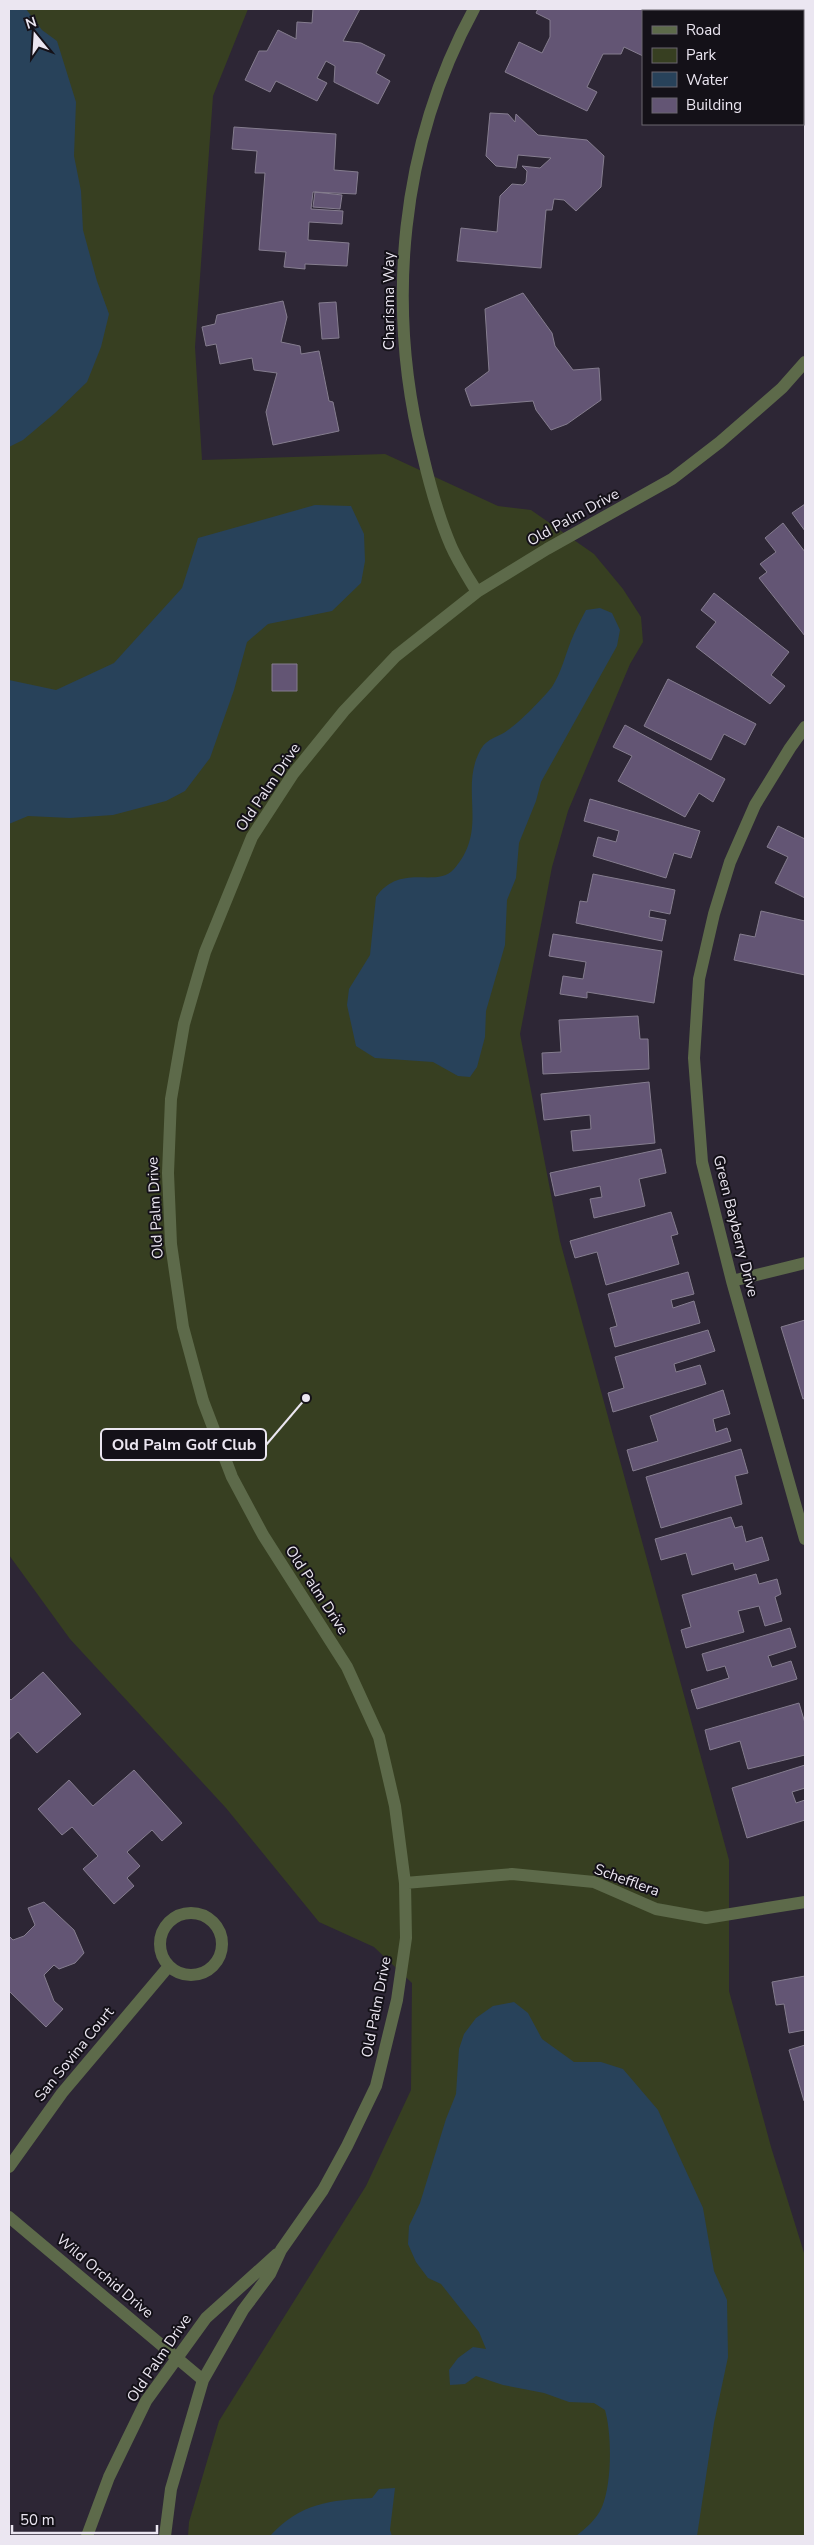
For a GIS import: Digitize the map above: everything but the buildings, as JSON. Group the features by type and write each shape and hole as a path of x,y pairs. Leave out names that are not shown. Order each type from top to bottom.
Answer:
{"street":[{"name":"Charisma Way","path":"474,9 437,90 418,157 406,222 402,290 405,357 412,410 427,474 451,546 477,592"},
{"name":"Old Palm Drive","path":"166,2536 171,2489 203,2380 243,2310 270,2274 281,2250 327,2182 348,2146 376,2086 397,2000 406,1938 405,1883 395,1806 379,1737 347,1667 268,1543 237,1485 203,1401 183,1327 171,1244 168,1173 170,1099 184,1024 205,952 252,837 293,774 344,711 396,656 477,592 547,549 672,479 720,442 782,388 805,362"},
{"name":"Green Bayberry Drive","path":"805,727 755,805 730,862 714,914 699,978 694,1058 702,1162 732,1281 805,1539"},
{"path":"732,1281 805,1263"},
{"name":"Schefflera","path":"405,1883 512,1874 594,1882 656,1909 706,1918 805,1902"},
{"path":"191,1913 203,1915 213,1922 220,1932 222,1943 220,1955 213,1965 203,1972 191,1974 179,1972 169,1966 162,1956 160,1944 162,1932 169,1922 179,1915 191,1913"},
{"name":"San Sovina Court","path":"9,2166 62,2093 169,1966"},
{"name":"Wild Orchid Drive","path":"9,2217 203,2380"},
{"name":"Old Palm Drive","path":"87,2536 109,2477 146,2401 206,2318 281,2250"}],"green space":[{"path":"9,9 248,9 213,96 195,347 202,460 385,454 498,506 531,510 594,554 623,589 641,617 643,642 630,664 568,811 552,867 520,1034 560,1241 729,1860 729,1991 771,2147 805,2256 805,2536 188,2536 189,2522 219,2421 366,2186 411,2090 412,1983 374,1947 319,1922 226,1808 70,1639 9,1555"}],"water":[{"path":"9,9 26,9 42,30 57,41 76,102 74,156 81,191 83,230 97,281 109,314 101,347 87,382 23,440 9,447"},
{"path":"315,505 351,506 364,534 365,561 361,583 332,611 268,624 247,642 234,690 210,758 185,791 166,801 113,815 70,818 28,816 9,824 9,680 56,690 114,663 182,588 198,538"},
{"path":"600,608 612,613 620,630 617,646 541,782 536,801 519,843 516,878 507,900 505,945 486,1011 485,1037 477,1067 470,1077 458,1076 433,1062 375,1058 356,1046 347,1005 349,989 370,955 376,897 386,887 396,881 407,878 438,877 447,875 454,869 465,854 470,839 472,779 481,749 486,742 505,732 519,721 552,687 574,633 586,610"},
{"path":"514,2002 528,2013 542,2039 574,2062 601,2062 623,2069 658,2110 703,2208 714,2271 727,2300 728,2357 714,2423 697,2536 576,2536 597,2516 602,2507 608,2485 610,2445 605,2410 594,2403 569,2402 544,2393 503,2385 476,2376 465,2384 450,2385 449,2370 458,2358 473,2347 486,2349 479,2332 441,2284 428,2278 416,2262 408,2244 409,2226 420,2203 446,2119 456,2094 459,2049 464,2034 476,2018 493,2006"},
{"path":"395,2488 390,2530 392,2536 270,2536 293,2516 316,2505 343,2500 372,2498 379,2489"}],"place":[{"name":"Old Palm Golf Club","path":"306,1398"}]}
